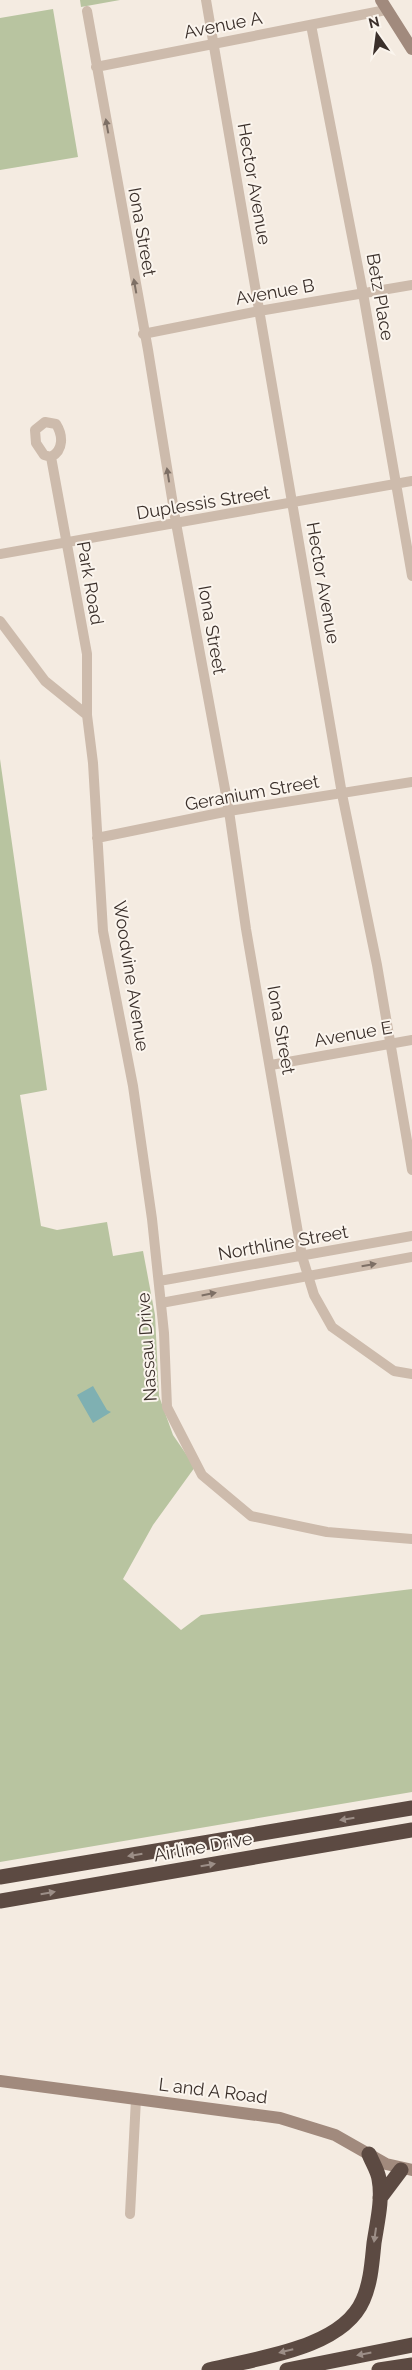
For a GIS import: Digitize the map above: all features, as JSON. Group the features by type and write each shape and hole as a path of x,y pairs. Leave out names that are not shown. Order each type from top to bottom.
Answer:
{"highway":[{"name":"Airline Drive","path":"0,1877 412,1808"},
{"path":"367,1816 371,1837"},
{"name":"Airline Drive","path":"0,1901 412,1830"},
{"path":"209,2370 295,2349 325,2339 353,2317 363,2300 368,2281 380,2198 379,2178 369,2154"},
{"path":"380,2198 407,2170"},
{"path":"287,2370 412,2345"},
{"path":"379,2370 412,2366"}],"street":[{"name":"Hector Avenue","path":"206,0 342,794 392,1044 412,1170"},
{"name":"Avenue A","path":"96,67 311,25 383,5"},
{"path":"383,5 412,49"},
{"name":"Iona Street","path":"87,12 176,523 229,811 246,929 271,1065 302,1256 314,1296 332,1327 394,1371 412,1374"},
{"name":"Betz Place","path":"311,25 364,293 412,576"},
{"name":"Avenue B","path":"143,334 259,311 412,285"},
{"name":"Park Road","path":"51,457 87,654 87,715"},
{"name":"Duplessis Street","path":"0,554 412,482"},
{"path":"0,621 45,681 87,715"},
{"name":"Woodvine Avenue","path":"87,715 93,763 103,931 133,1086 159,1281"},
{"name":"Geranium Street","path":"97,838 229,811 412,782"},
{"name":"Avenue E","path":"271,1065 412,1040"},
{"name":"Northline Street","path":"159,1281 412,1236"},
{"name":"Northline Street","path":"161,1303 412,1257"},
{"name":"Nassau Drive","path":"159,1281 167,1407 202,1475 252,1516 327,1532 412,1539"},
{"name":"L and A Road","path":"0,2081 280,2118 336,2135 386,2164 407,2170"},
{"path":"130,2214 136,2099"}],"green space":[{"path":"80,0 120,0 81,7"},
{"path":"53,9 78,157 0,170 0,18"},
{"path":"0,759 47,1090 20,1095 41,1226 57,1230 107,1222 113,1256 143,1251 155,1315 159,1396 173,1435 195,1467 153,1525 123,1579 181,1630 201,1615 412,1589 412,1792 0,1862"}],"water":[{"path":"93,1386 107,1410 111,1412 93,1423 77,1395"}]}
